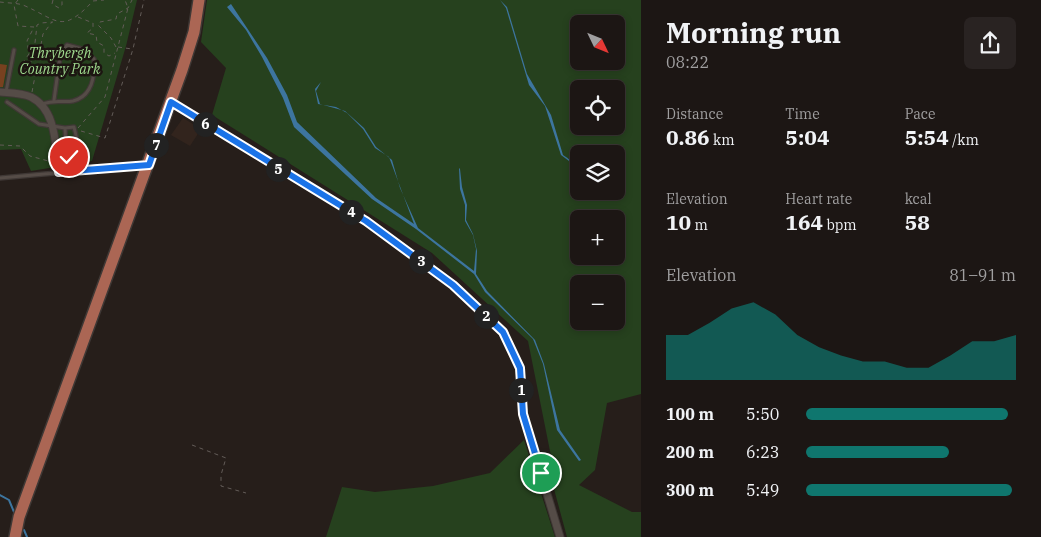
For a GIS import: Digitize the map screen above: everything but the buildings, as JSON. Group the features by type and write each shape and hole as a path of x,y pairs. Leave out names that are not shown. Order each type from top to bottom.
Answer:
{"main road":[{"path":"15,537 19,517 171,102 194,32 199,0"}],"street":[{"path":"3,92 31,98 42,104 50,115 59,172"},
{"path":"171,102 366,221 453,285 503,332 520,368 523,414 560,537"}],"lane":[{"path":"42,104 54,100 72,101 84,96 91,87 94,59 82,49 66,46 60,57 54,100"},
{"path":"3,92 14,50"},
{"path":"7,102 39,124 52,127 74,127 77,130 78,153 76,156 69,157 66,155 65,128"},
{"path":"56,150 66,148"},
{"path":"0,178 149,165"}],"path":[{"path":"18,0 14,5 18,26 34,28 27,41 28,54 24,64 33,61 37,25 41,22 53,22 78,17 93,23 93,28 87,33 96,35 97,42 104,46 104,53 109,56 116,52"},
{"path":"53,0 52,4 59,8 62,0"},
{"path":"78,17 93,0 104,0"},
{"path":"125,0 128,8"},
{"path":"132,0 128,8 105,97 77,130 105,138 132,50 144,0"},
{"path":"0,2 14,5 21,4 53,22"},
{"path":"117,48 111,38 98,25 100,22 116,19 122,10 128,8"},
{"path":"31,98 43,34 53,22"},
{"path":"117,48 132,50"},
{"path":"0,145 20,146 30,156 50,163 57,161"},
{"path":"192,444 226,458 220,482 221,486 246,493"}],"shaded area":[{"path":"183,118 201,129 190,146 171,135"}],"green space":[{"name":"Thrybergh Country Park","path":"0,0 137,0 126,46 92,161 31,171 21,149 0,150"},
{"path":"207,0 641,0 641,394 607,403 595,470 579,485 632,512 641,512 641,537 567,537 551,478 553,466 528,341 432,253 212,115 226,68 201,42"},
{"path":"524,440 555,537 326,537 342,487 375,492 433,486 490,473"}],"water":[{"path":"500,0 507,7 527,74 551,115 563,155 570,162 561,155 545,106 529,85 506,8"},
{"path":"231,4 267,58 287,95 297,122 376,198 414,224 403,195 418,228 474,271 476,249 473,235 465,221 465,205 460,189 460,169 467,205 466,220 473,234 477,251 476,274 487,291 535,340 544,364 560,430 581,460 579,461 557,430 543,364 533,339 485,292 474,274 416,229 372,199 294,127 283,98 262,57 246,30 227,7"},
{"path":"321,82 316,91 320,104 323,105 318,104 315,89"},
{"path":"342,110 345,111 364,128 376,147 386,155 375,148 363,129"},
{"path":"389,158 392,160 398,182"}],"waterway":[{"path":"0,495 9,500 14,512"},
{"path":"24,530 27,537"}],"route":[{"path":"69,157 66,155 57,161 59,172 149,165 171,102 268,163 366,221 453,285 503,332 520,368 523,414 541,473"}]}
